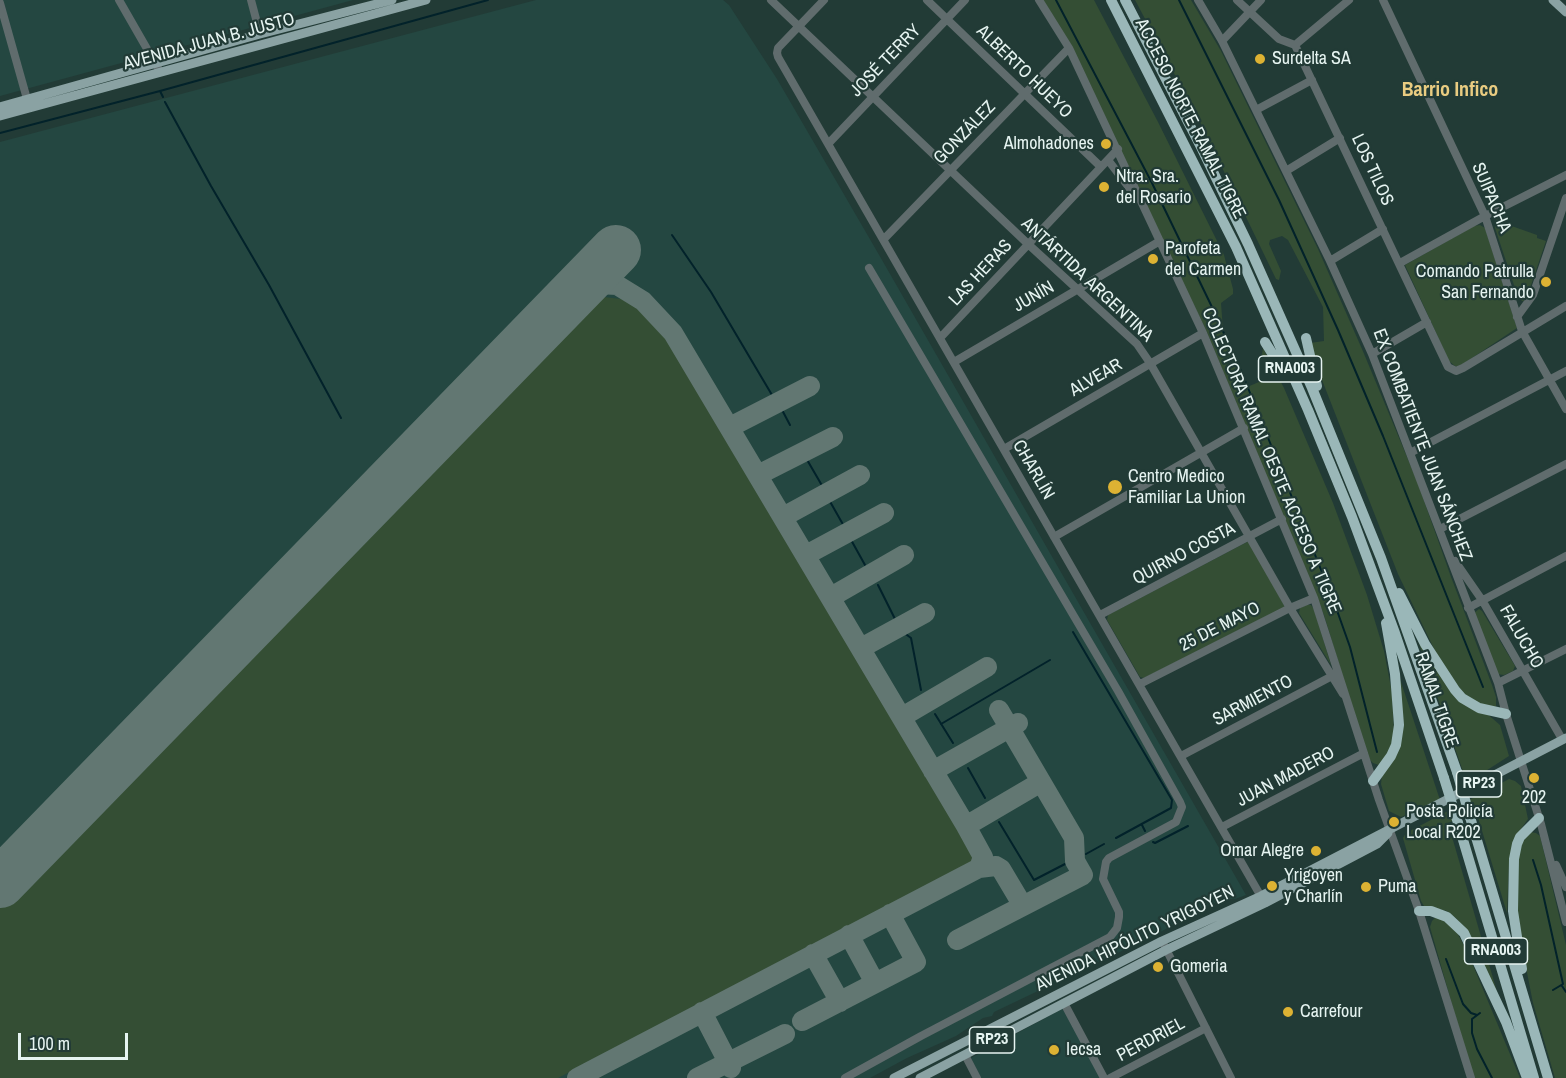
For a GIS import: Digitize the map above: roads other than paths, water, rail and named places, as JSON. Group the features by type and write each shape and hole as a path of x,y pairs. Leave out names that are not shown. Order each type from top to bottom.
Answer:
{"highway":[{"name":"ACCESO NORTE RAMAL TIGRE","path":"1125,0 1248,244 1325,419 1381,558"},
{"name":"ACCESO NORTE RAMAL TIGRE","path":"1112,3 1236,247 1308,410 1374,576"},
{"path":"1195,165 1239,268"},
{"path":"1248,244 1275,283"},
{"path":"1306,338 1325,419"},
{"path":"1264,342 1308,410"},
{"path":"1381,558 1425,644 1455,690 1467,702 1479,708 1506,714"},
{"name":"RAMAL TIGRE","path":"1381,558 1456,771 1534,1031"},
{"path":"1373,781 1391,756 1396,745 1399,725 1395,674 1387,624 1374,576"},
{"name":"RAMAL TIGRE","path":"1374,576 1444,778 1534,1078"},
{"path":"1534,1031 1515,930 1512,891 1516,844 1539,818"},
{"path":"1419,911 1431,911 1447,916 1464,933 1506,1022 1527,1078"},
{"name":"RNA003","path":"1534,1031 1548,1078"}],"main road":[{"name":"AVENIDA JUAN B. JUSTO","path":"0,116 260,34 368,3 392,0"},
{"name":"AVENIDA JUAN B. JUSTO","path":"0,106 426,0"},
{"path":"1553,0 1565,8"},
{"name":"AVENIDA HIPÓLITO YRIGOYEN","path":"894,1078 991,1028 1263,899 1368,839 1391,830 1564,739"},
{"name":"AVENIDA HIPÓLITO YRIGOYEN","path":"920,1078 1064,1003 1164,946"},
{"path":"991,1028 996,1038"}],"street":[{"path":"119,0 157,68"},
{"path":"251,0 260,34"},
{"name":"ANTÁRTIDA ARGENTINA","path":"771,0 950,171 1137,344 1202,452 1290,608 1348,700"},
{"path":"798,27 824,0"},
{"name":"ALBERTO HUEYO","path":"927,0 1101,166"},
{"name":"JOSÉ TERRY","path":"829,143 965,0"},
{"name":"COLECTORA RAMAL OESTE ACCESO A TIGRE","path":"1039,0 1069,48 1203,333 1314,598 1373,781 1419,911 1471,1078"},
{"name":"EX COMBATIENTE JUAN SÁNCHEZ","path":"1198,0 1222,42 1286,171 1372,354 1498,683 1549,850 1566,922"},
{"path":"1237,0 1279,39 1295,45 1349,0"},
{"path":"1222,42 1261,0"},
{"name":"SUIPACHA","path":"1383,0 1485,216 1522,331 1566,409"},
{"path":"0,3 27,99"},
{"name":"CHARLÍN","path":"798,27 778,48 777,53 1263,899"},
{"name":"LOS TILOS","path":"1295,45 1448,367 1455,371 1463,368 1522,331"},
{"name":"GONZÁLEZ","path":"884,239 1069,48"},
{"path":"1256,110 1312,80"},
{"path":"1286,171 1340,138"},
{"name":"LAS HERAS","path":"940,338 1118,149"},
{"path":"1108,160 1143,205"},
{"path":"1400,263 1566,175"},
{"path":"1517,317 1533,295 1566,198"},
{"path":"1330,261 1383,229"},
{"name":"JUNÍN","path":"954,362 1160,241"},
{"path":"845,1078 1110,937 1117,928 1119,917 1103,879 1106,862 1109,858 1176,822 1182,807 1118,691 869,268"},
{"path":"1522,331 1566,306"},
{"path":"1372,354 1427,322"},
{"name":"ALVEAR","path":"1004,449 1203,333"},
{"path":"1410,453 1566,371"},
{"path":"1054,537 1244,428"},
{"path":"1440,529 1566,464"},
{"name":"QUIRNO COSTA","path":"1100,615 1282,519"},
{"name":"FALUCHO","path":"1449,553 1482,600 1564,739"},
{"path":"1468,608 1566,556"},
{"name":"25 DE MAYO","path":"1140,684 1314,598"},
{"path":"1498,683 1566,649"},
{"name":"SARMIENTO","path":"1181,756 1339,672"},
{"name":"JUAN MADERO","path":"1222,827 1364,753"},
{"path":"1549,850 1566,887"},
{"path":"1164,946 1231,1078"},
{"path":"1064,1003 1104,1078"},
{"name":"PERDRIEL","path":"1110,1078 1206,1028"},
{"path":"965,1054 977,1078"}],"waterway":[{"path":"0,133 488,0"},
{"path":"1056,0 1152,183 1242,373 1334,602 1350,647 1377,752"},
{"path":"1179,0 1279,200 1338,330 1383,436 1483,687"},
{"path":"160,91 163,97"},
{"path":"165,102 269,285 341,418"},
{"path":"672,235 711,292 772,395"},
{"path":"781,408 790,425"},
{"path":"806,458 824,489"},
{"path":"828,498 845,528"},
{"path":"850,538 865,565"},
{"path":"878,585 897,623"},
{"path":"903,632 911,638 921,690"},
{"path":"1073,632 1172,800 1171,808 1116,838"},
{"path":"941,724 1050,660"},
{"path":"935,714 953,743"},
{"path":"968,768 985,798"},
{"path":"999,822 1034,880 1065,864"},
{"path":"1142,825 1145,831"},
{"path":"1153,842 1188,826"},
{"path":"1086,854 1104,844"},
{"path":"1533,860 1541,885 1563,984 1553,990"},
{"path":"1446,959 1463,1004 1471,1013 1477,1015"},
{"path":"1562,986 1566,992"},
{"path":"1480,1013 1472,1019 1472,1033 1477,1049 1492,1078"}],"place":[{"name":"Surdelta SA","path":"1260,59"},
{"name":"Almohadones","path":"1106,144"},
{"name":"Ntra. Sra. del Rosario","path":"1104,187"},
{"name":"Parofeta del Carmen","path":"1153,259"},
{"name":"Comando Patrulla San Fernando","path":"1546,282"},
{"name":"Centro Medico Familiar La Union","path":"1115,487"},
{"name":"202","path":"1534,778"},
{"name":"Posta Policía Local R202","path":"1394,822"},
{"name":"Omar Alegre","path":"1316,851"},
{"name":"Yrigoyen y Charlín","path":"1272,886"},
{"name":"Puma","path":"1366,887"},
{"name":"Gomeria","path":"1158,967"},
{"name":"Carrefour","path":"1288,1012"},
{"name":"Iecsa","path":"1054,1050"}],"district":[{"name":"Barrio Infico","path":"1450,91"}]}
